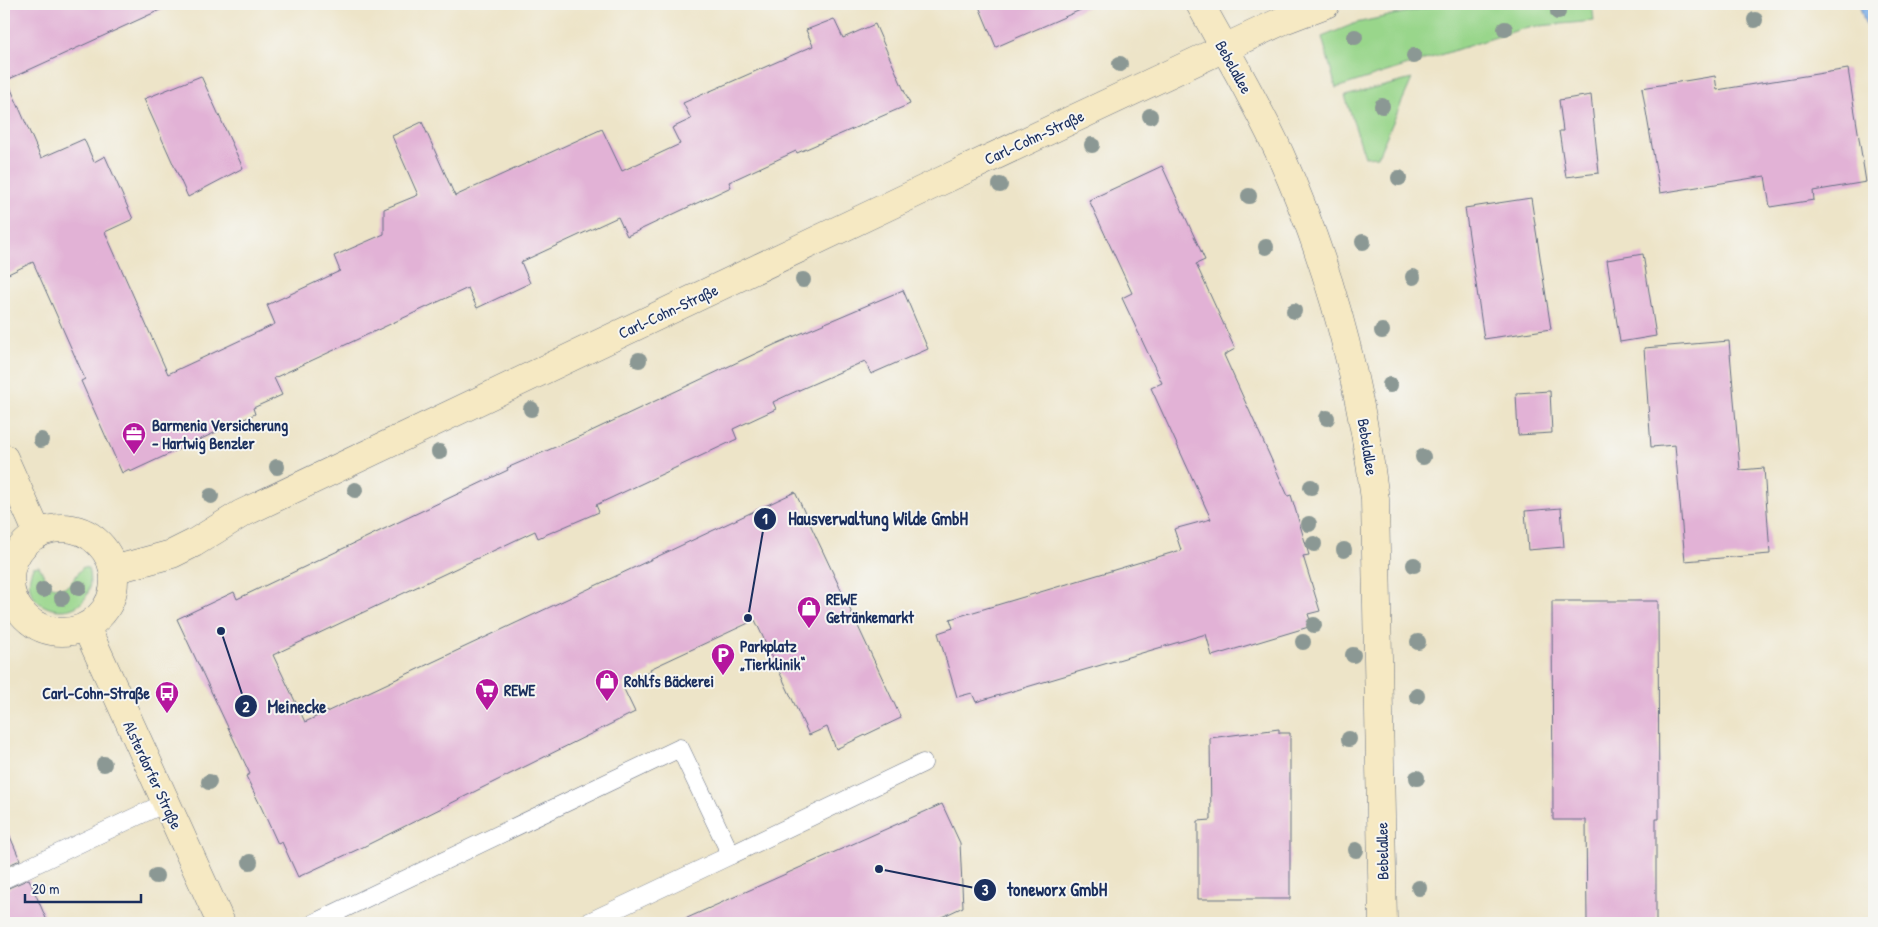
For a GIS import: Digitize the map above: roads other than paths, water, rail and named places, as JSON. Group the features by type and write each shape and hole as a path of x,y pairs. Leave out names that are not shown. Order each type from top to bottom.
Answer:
{"street":[{"name":"Bebelallee","path":"1200,4 1280,155 1309,227 1338,311 1361,409 1375,499 1383,923"},
{"name":"Carl-Cohn-Straße","path":"113,570 172,554 194,543 241,514 946,178 1284,20 1326,4"},
{"path":"4,458 38,534"},
{"path":"56,528 67,528 84,533 98,542 105,551 113,570 113,588 108,606 95,621 64,633 46,630 30,622 8,600 10,569 23,545 38,534 56,528"},
{"name":"Alsterdorfer Straße","path":"86,626 220,923"}],"lane":[{"path":"314,923 680,748 731,855"},
{"path":"587,923 923,763"},
{"path":"4,879 165,803"}],"water":[{"path":"1859,4 1874,4 1874,51"}],"place":[{"name":"Barmenia Versicherung - Hartwig Benzler","path":"134,455"},
{"name":"Hausverwaltung Wilde GmbH","path":"748,618"},
{"name":"REWE Getränkemarkt","path":"809,629"},
{"name":"Meinecke","path":"221,631"},
{"name":"Parkplatz „Tierklinik“","path":"723,676"},
{"name":"Rohlfs Bäckerei","path":"607,702"},
{"name":"REWE","path":"487,711"},
{"name":"Carl-Cohn-Straße","path":"167,714"},
{"name":"toneworx GmbH","path":"879,869"}]}
